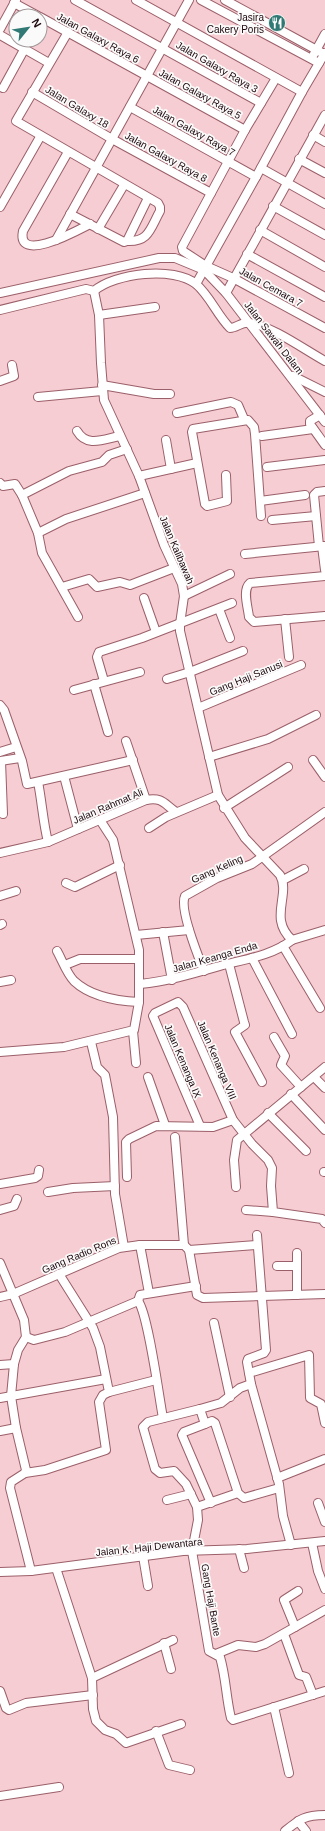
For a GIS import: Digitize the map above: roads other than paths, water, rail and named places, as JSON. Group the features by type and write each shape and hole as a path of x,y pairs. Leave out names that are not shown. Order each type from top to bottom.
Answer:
{"street":[{"name":"Jalan Galaxy Raya 3","path":"75,0 261,103"},
{"path":"136,0 302,92"},
{"path":"56,240 189,0"},
{"path":"200,0 319,63"},
{"path":"201,274 253,175 261,168 311,75 325,54 225,0"},
{"path":"0,29 15,2"},
{"name":"Jalan Galaxy Raya 6","path":"15,2 25,8"},
{"name":"Jalan Galaxy Raya 6","path":"48,22 146,76"},
{"path":"68,32 16,121 40,137 158,203 160,211 144,238 138,241 120,241 70,214"},
{"path":"311,75 311,59 325,34"},
{"path":"3,88 25,48 49,63"},
{"name":"Jalan Galaxy Raya 5","path":"146,76 245,130"},
{"path":"276,78 245,130 182,247 201,274 228,326 232,328 241,323 250,323 263,327 325,361"},
{"name":"Jalan Galaxy 18","path":"32,92 112,139"},
{"name":"Jalan Galaxy Raya 7","path":"130,107 253,175"},
{"path":"226,292 299,159 325,115"},
{"path":"313,135 325,142"},
{"path":"0,207 40,137"},
{"name":"Jalan Galaxy Raya 8","path":"112,139 211,193"},
{"path":"68,152 23,235 28,244 36,246 56,240 90,224"},
{"path":"299,159 325,173"},
{"path":"261,168 325,204"},
{"path":"98,229 124,185"},
{"path":"127,241 148,198"},
{"path":"273,206 325,235"},
{"path":"260,230 325,267"},
{"path":"246,254 325,297"},
{"path":"0,293 159,258 175,258 201,274"},
{"path":"0,310 86,289 94,291 108,282 156,272 201,274"},
{"name":"Jalan Cemara 7","path":"201,274 233,278 325,328"},
{"name":"Jalan Sawah Dalam","path":"201,274 226,292 291,375 316,417 325,422"},
{"name":"Jalan Kalibawah","path":"94,291 99,315 102,388 108,411 139,476 164,545 182,584 184,596 180,624 218,795 224,808 245,838 280,874 283,880"},
{"path":"99,315 155,308"},
{"path":"0,381 14,376 12,365"},
{"path":"291,375 325,392"},
{"path":"38,397 102,388 154,394 170,394"},
{"path":"177,413 230,402 238,405 244,419 251,423 255,434 261,516"},
{"path":"316,417 310,424 325,445"},
{"path":"226,475 228,501 207,506 204,502 192,432 193,429 244,419"},
{"path":"262,436 313,429"},
{"path":"77,431 81,439 87,441 120,436"},
{"path":"166,440 171,468"},
{"path":"22,495 69,471 102,462 109,455 127,450"},
{"path":"266,467 325,460"},
{"path":"139,476 197,462"},
{"path":"0,483 3,486 15,484 22,495 38,534 42,553 78,618"},
{"path":"325,491 315,493 316,516 325,570"},
{"path":"38,534 66,519 145,493"},
{"path":"260,500 305,495"},
{"path":"272,520 316,516"},
{"path":"245,554 322,546"},
{"path":"62,587 89,579 97,587 120,582 128,585 174,568"},
{"path":"184,596 230,574"},
{"path":"325,576 250,583 247,586 249,617 254,622 325,616"},
{"path":"144,598 156,632"},
{"path":"104,681 97,658 99,652 142,638 232,603"},
{"path":"219,609 230,638"},
{"path":"286,619 289,657"},
{"path":"167,679 190,672 243,651"},
{"name":"Gang Haji Sanusi","path":"198,708 301,666"},
{"path":"74,690 140,672"},
{"path":"94,684 108,732"},
{"path":"0,705 4,710 20,758 26,783 29,784 133,760"},
{"path":"209,756 268,739 316,715"},
{"path":"126,741 146,800"},
{"path":"0,758 16,747"},
{"path":"0,758 20,758"},
{"path":"0,758 3,814"},
{"path":"313,760 325,777"},
{"path":"224,808 288,767"},
{"path":"64,776 78,830"},
{"path":"38,782 48,842"},
{"path":"149,828 176,812 218,795"},
{"name":"Jalan Rahmat Ali","path":"0,853 48,842 146,800 152,799 165,802 176,812"},
{"path":"262,856 325,812"},
{"path":"100,820 113,840 136,935 140,984 136,1027 133,1031 136,1063"},
{"name":"Gang Keling","path":"204,971 190,930 183,900 185,896 217,878 252,864 262,856"},
{"path":"66,884 75,887 120,865"},
{"path":"292,940 283,928 281,918 280,906 283,880 304,869"},
{"path":"0,896 16,891"},
{"path":"136,935 190,930"},
{"name":"Jalan Keanga Enda","path":"140,984 172,980 252,958 283,946 292,940 325,930"},
{"path":"163,932 172,980"},
{"path":"283,946 320,1008"},
{"path":"57,951 73,980 92,993 118,1000 139,1002"},
{"path":"65,965 80,958 139,959"},
{"path":"252,958 292,1034"},
{"path":"229,964 244,1025 235,1032 262,1082"},
{"path":"0,982 11,980"},
{"name":"Jalan Kenanga IX","path":"184,1007 178,1002 155,1013 153,1016 200,1126"},
{"name":"Jalan Kenanga VIII","path":"184,1007 238,1127"},
{"path":"0,1052 64,1048 133,1031"},
{"path":"274,1037 286,1056 281,1065 298,1083"},
{"path":"90,1042 97,1067 105,1074 113,1122 115,1186 124,1247"},
{"path":"127,1177 126,1142 151,1128 165,1125 238,1127 268,1113 291,1094 298,1083 314,1077 325,1067"},
{"path":"148,1077 165,1125"},
{"path":"314,1077 325,1088"},
{"path":"291,1094 325,1130"},
{"path":"268,1113 306,1151"},
{"path":"236,1187 234,1160 238,1127"},
{"path":"238,1127 268,1160 272,1168 271,1186 273,1212"},
{"path":"175,1137 187,1248 197,1294 203,1298 325,1294"},
{"path":"0,1184 35,1178 38,1176 39,1170"},
{"path":"48,1192 72,1188 115,1186"},
{"path":"0,1210 14,1206 17,1199"},
{"path":"246,1210 315,1217 322,1219 325,1223"},
{"path":"257,1235 260,1295 266,1350 264,1353 248,1359 249,1373 280,1488 283,1516 291,1545"},
{"path":"140,1245 149,1293"},
{"name":"Gang Radio Rons","path":"0,1297 13,1294 111,1250 124,1247 140,1245 187,1248 257,1245"},
{"path":"297,1253 297,1295"},
{"path":"0,1263 24,1320 26,1337 18,1350 14,1364 11,1396 16,1428 25,1462 25,1473"},
{"path":"277,1266 297,1266"},
{"path":"59,1274 87,1321 93,1328 100,1348 110,1392"},
{"path":"26,1337 34,1340 65,1332 87,1321 138,1300 140,1295 196,1286"},
{"path":"138,1300 145,1322 163,1418"},
{"path":"214,1323 230,1397"},
{"path":"249,1373 308,1355 310,1398 321,1404 325,1423"},
{"path":"0,1365 14,1364"},
{"path":"0,1398 106,1379"},
{"path":"31,1571 10,1488 11,1482 25,1473 45,1470 106,1450 99,1402 103,1395 156,1380"},
{"path":"192,1551 198,1520 197,1507 186,1484 174,1471 160,1473 155,1469 144,1427 148,1422 221,1403 240,1388 251,1384"},
{"path":"200,1409 205,1424"},
{"path":"211,1503 182,1435 184,1432 212,1421 215,1424 238,1493 244,1498 280,1488"},
{"path":"0,1431 16,1428"},
{"path":"277,1478 325,1459"},
{"path":"197,1507 238,1493"},
{"path":"167,1500 191,1494"},
{"path":"318,1503 325,1522"},
{"name":"Jalan K. Haji Dewantara","path":"0,1572 31,1571 192,1551 239,1549 325,1541"},
{"path":"312,1543 318,1571 325,1589"},
{"path":"239,1549 244,1568"},
{"name":"Gang Haji Bante","path":"192,1551 213,1654 220,1657 224,1672 226,1697 232,1720 274,1707"},
{"path":"143,1556 148,1586"},
{"path":"56,1568 92,1678 96,1721 104,1730 116,1734 126,1743 143,1738 156,1731 181,1724"},
{"path":"295,1627 284,1600 298,1591"},
{"path":"213,1654 238,1645 260,1646 325,1610"},
{"path":"284,1634 299,1675 306,1677 312,1695"},
{"path":"92,1678 173,1640"},
{"path":"164,1643 171,1669"},
{"path":"0,1691 6,1708 9,1710 26,1703 93,1695"},
{"path":"289,1773 274,1707 325,1691"},
{"path":"156,1731 169,1766 190,1770"},
{"path":"0,1796 59,1787"},
{"path":"285,1831 298,1821 310,1815 325,1815"},
{"path":"298,1821 306,1831"}],"place":[{"name":"Jasira Cakery Poris","path":"277,23"}]}
